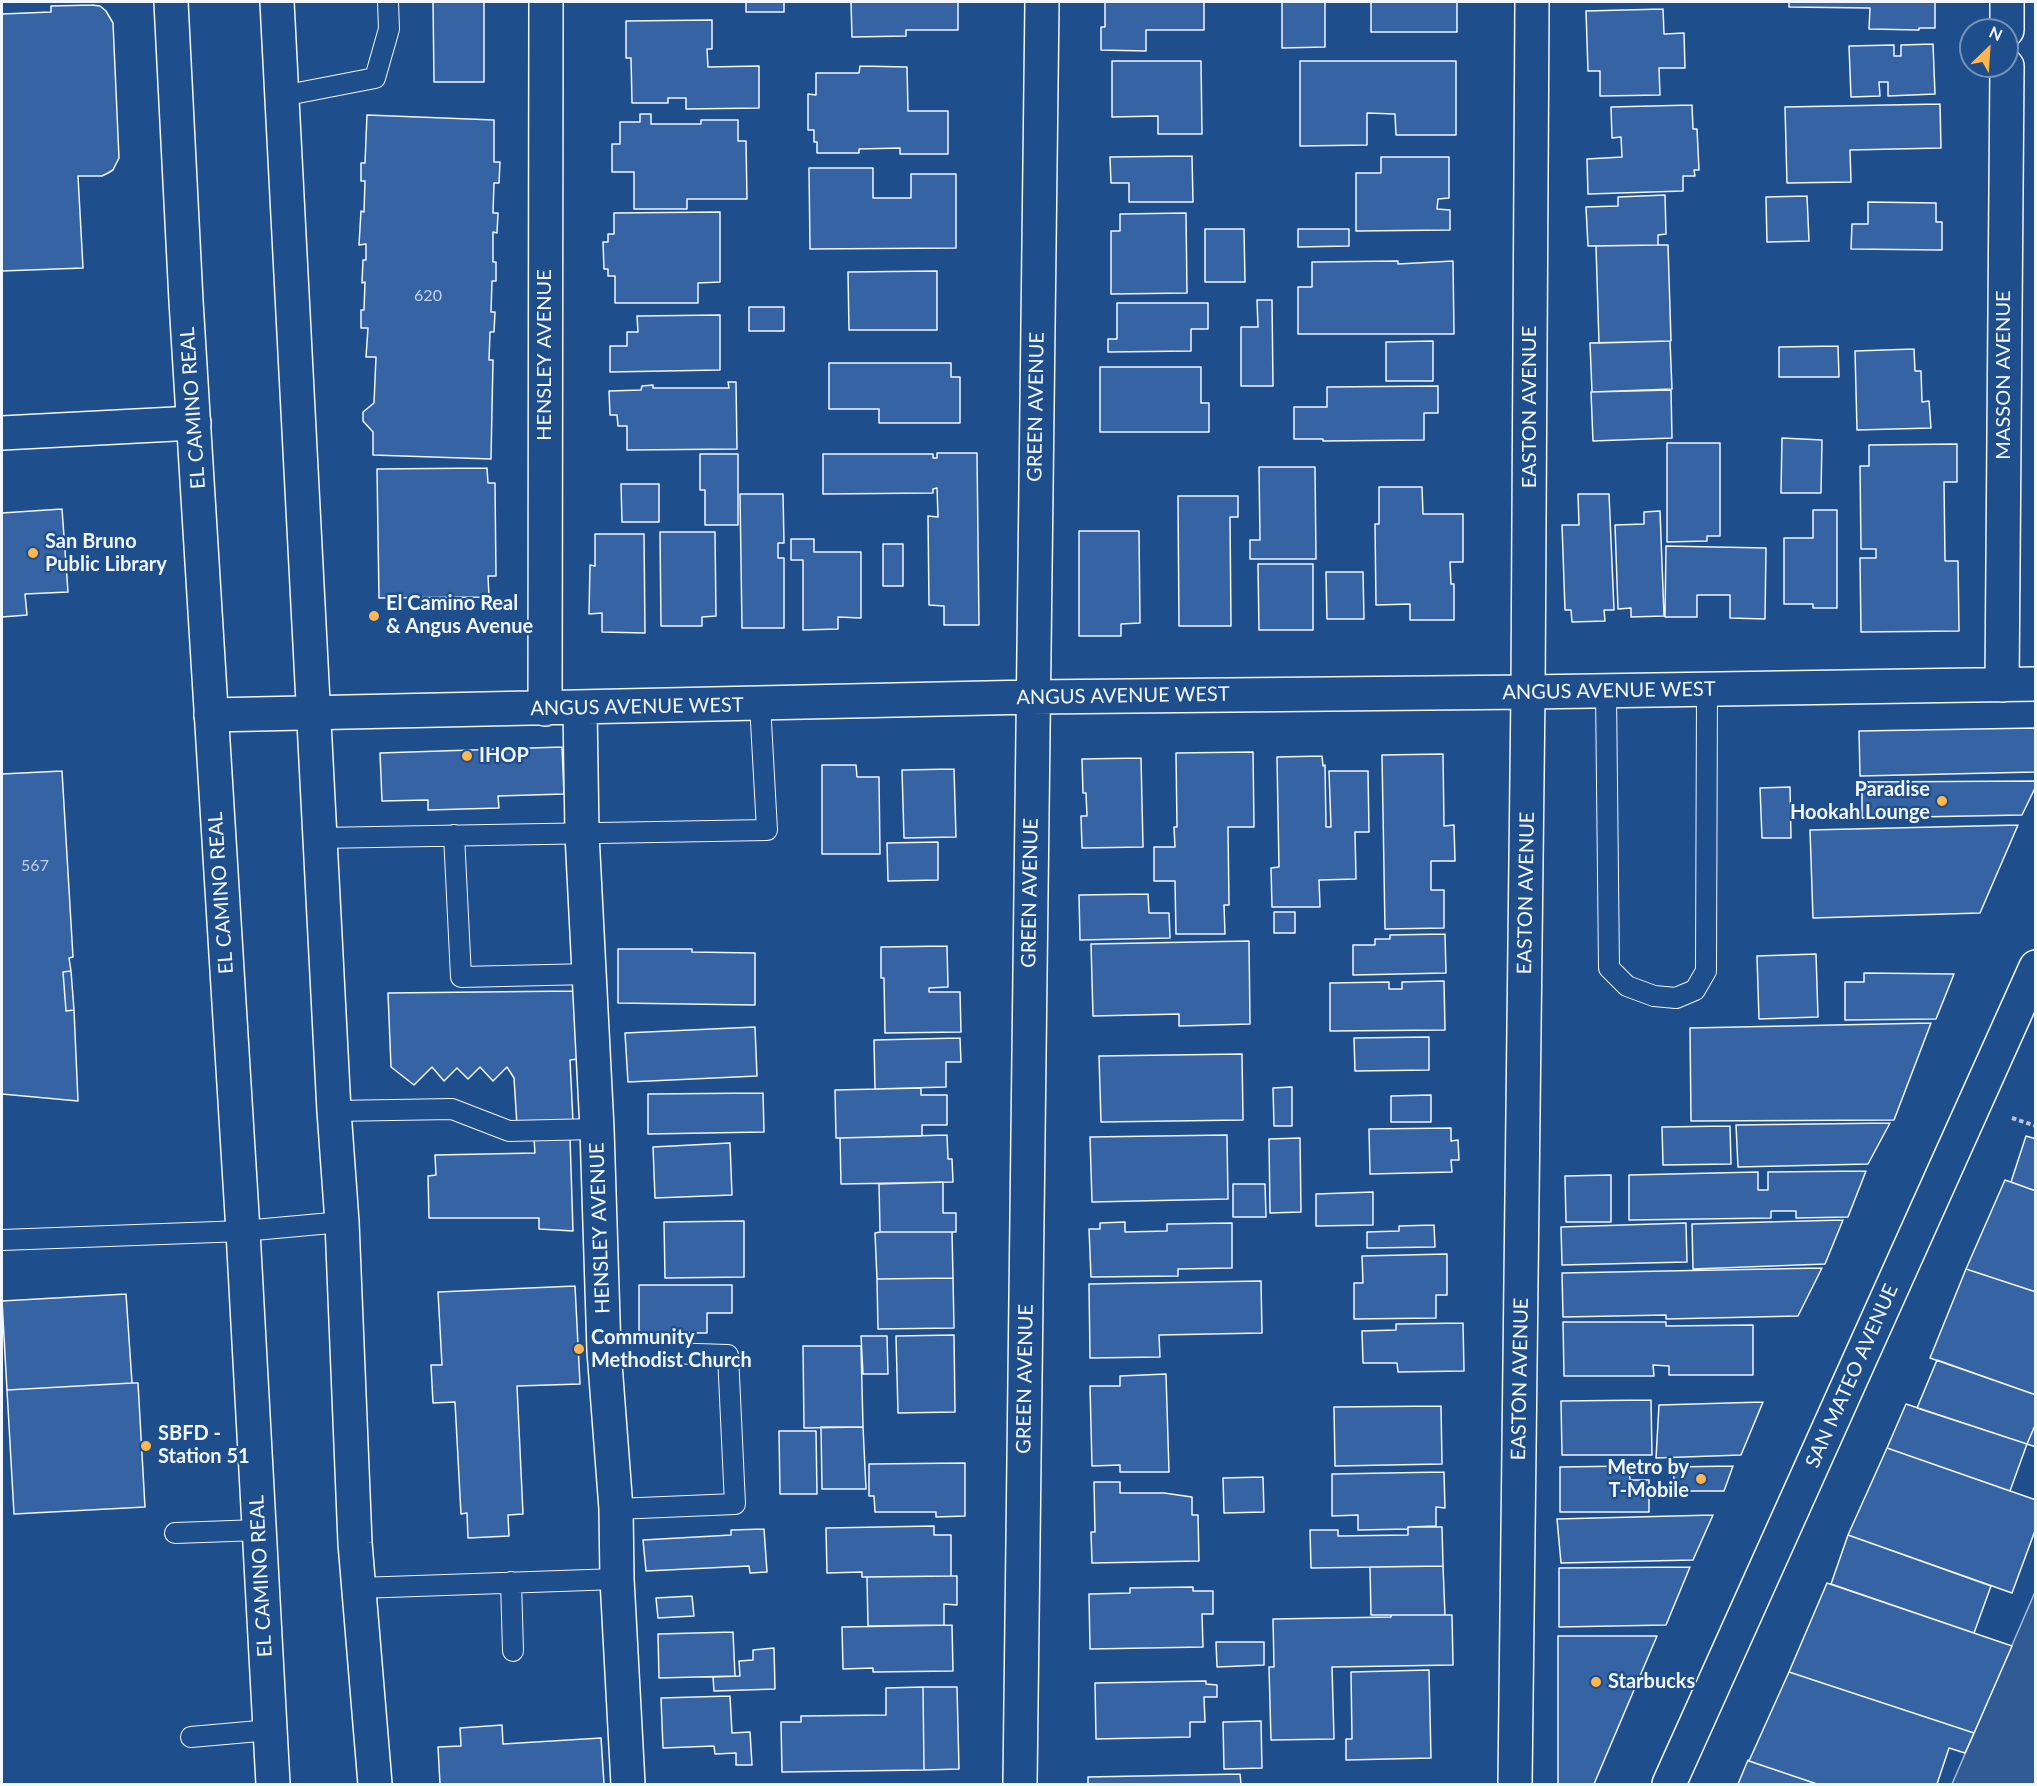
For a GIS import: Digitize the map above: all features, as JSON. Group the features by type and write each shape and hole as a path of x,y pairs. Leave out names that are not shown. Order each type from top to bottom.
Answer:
{"street":[{"name":"EL CAMINO REAL","path":"171,2 186,301 243,1231 273,1785"},
{"path":"277,2 334,1110 342,1222 355,1531 375,1785"},
{"name":"HENSLEY AVENUE","path":"545,709 546,2"},
{"name":"GREEN AVENUE","path":"1020,1785 1042,2"},
{"name":"EASTON AVENUE","path":"1515,1785 1528,692 1532,2"},
{"path":"2007,2 2007,18"},
{"name":"MASSON AVENUE","path":"2002,685 2007,78"},
{"path":"2,434 194,423"},
{"name":"ANGUS AVENUE WEST","path":"211,715 1032,697 2036,684"},
{"name":"HENSLEY AVENUE","path":"580,708 582,834 597,1130 604,1351 616,1509 617,1579 628,1785"},
{"name":"SAN MATEO AVENUE","path":"1669,1785 2036,967"}],"lane":[{"path":"282,96 375,78 389,29 388,2"},
{"path":"1606,691 1609,968 1627,986 1654,996 1676,998 1695,990 1706,970 1707,690"},
{"path":"320,838 767,830 760,704"},
{"path":"454,835 461,976 590,974"},
{"path":"334,1110 452,1109 509,1131 597,1130"},
{"path":"2,1240 243,1231 342,1222"},
{"path":"604,1351 728,1355 735,1504 616,1509"},
{"path":"175,1533 259,1530"},
{"path":"359,1588 617,1579"},
{"path":"512,1582 513,1651"},
{"path":"191,1737 270,1730"}],"shaded area":[{"path":"2035,1592 2035,1784 1952,1784"}],"building":[{"path":"433,2 484,2 484,82 434,82"},
{"path":"746,2 784,2 784,12 746,12"},
{"path":"851,2 958,2 958,30 906,30 906,36 852,37"},
{"path":"1105,2 1204,2 1204,30 1146,30 1146,51 1101,50 1101,27 1105,27"},
{"path":"1282,2 1325,2 1325,47 1282,48"},
{"path":"1371,2 1457,2 1457,32 1371,32"},
{"path":"1789,2 1935,2 1935,28 1869,29 1870,8 1789,7"},
{"path":"51,6 100,6 106,11 113,23 119,158 113,170 102,176 78,176 83,268 2,271 2,14 51,12"},
{"path":"1663,9 1664,34 1684,33 1685,68 1659,68 1660,95 1600,96 1600,71 1588,71 1586,11"},
{"path":"712,20 712,49 707,49 708,67 759,66 759,108 686,109 686,98 668,98 668,103 632,103 631,58 626,58 626,21"},
{"path":"1933,44 1935,94 1888,96 1888,82 1879,82 1880,96 1851,97 1849,46 1894,45 1894,56 1901,56 1901,45"},
{"path":"1112,61 1201,61 1202,134 1158,134 1158,116 1112,117"},
{"path":"1300,61 1456,61 1456,135 1396,135 1395,114 1367,113 1367,145 1300,146"},
{"path":"860,66 907,67 908,111 948,111 948,154 900,154 900,148 859,149 859,153 817,153 814,130 808,130 808,94 816,95 816,73 859,73"},
{"path":"1940,104 1941,148 1850,150 1851,182 1787,183 1785,107"},
{"path":"1692,105 1693,129 1697,129 1699,170 1694,170 1695,176 1683,176 1683,191 1588,194 1587,159 1622,157 1621,137 1612,138 1611,107"},
{"path":"640,114 651,114 651,124 701,124 701,120 738,120 738,141 746,141 747,199 687,199 687,209 634,209 634,172 612,172 612,144 620,144 620,122 640,122"},
{"path":"367,115 494,120 494,162 500,162 499,183 494,183 493,213 498,213 497,233 493,232 493,262 496,262 496,281 492,281 491,312 495,312 494,332 490,332 489,360 493,360 491,459 373,455 373,432 363,421 363,412 374,403 376,357 366,357 368,328 361,328 365,282 362,283 363,260 366,260 366,244 359,245 361,211 364,212 365,181 361,181 361,163 365,163"},
{"path":"1192,156 1193,202 1129,202 1129,183 1111,183 1110,157"},
{"path":"1381,157 1449,157 1449,198 1438,199 1437,209 1450,210 1450,230 1356,231 1356,173 1381,173"},
{"path":"809,168 873,168 873,198 911,198 911,174 956,174 956,248 810,249"},
{"path":"1665,195 1666,234 1658,235 1658,245 1588,246 1586,207 1618,206 1618,197"},
{"path":"1807,196 1809,241 1767,242 1766,197"},
{"path":"1868,202 1936,203 1936,222 1942,222 1942,250 1851,249 1852,224 1868,224"},
{"path":"720,212 720,282 698,283 698,303 615,303 615,276 608,276 608,269 604,269 603,242 608,242 608,234 614,234 614,213"},
{"path":"1186,213 1187,293 1111,294 1111,231 1120,231 1120,214"},
{"path":"1205,229 1244,229 1245,282 1205,282"},
{"path":"1298,229 1349,229 1349,246 1298,247"},
{"path":"1668,245 1671,341 1599,343 1596,246"},
{"path":"1398,261 1398,264 1453,261 1454,334 1298,334 1298,287 1312,287 1312,262"},
{"path":"937,271 937,330 849,330 848,272"},
{"path":"1257,300 1272,300 1273,386 1241,386 1241,327 1258,327"},
{"path":"1117,303 1208,303 1208,329 1191,329 1191,351 1108,352 1108,339 1117,339"},
{"path":"749,307 784,307 784,331 749,331"},
{"path":"720,315 720,370 610,372 610,346 627,346 627,332 638,332 637,316"},
{"path":"1433,341 1433,381 1386,381 1386,342"},
{"path":"1670,341 1672,389 1592,392 1590,343"},
{"path":"1838,346 1839,377 1779,377 1779,347"},
{"path":"1914,349 1915,371 1921,371 1922,402 1929,401 1931,428 1857,430 1855,351"},
{"path":"829,363 951,363 951,377 960,377 960,423 879,423 879,409 829,409"},
{"path":"1100,367 1201,367 1201,403 1209,403 1209,432 1100,432"},
{"path":"728,382 736,382 737,449 627,450 627,426 618,426 617,415 610,415 609,391 641,390 642,386 653,385 653,388 729,388"},
{"path":"1438,386 1438,413 1424,413 1424,440 1294,439 1294,407 1327,407 1327,387"},
{"path":"1671,390 1672,438 1593,441 1591,392"},
{"path":"1782,438 1822,440 1821,493 1781,493"},
{"path":"1667,443 1720,443 1720,536 1707,536 1707,541 1667,542"},
{"path":"1957,444 1957,482 1944,482 1945,561 1958,561 1959,631 1861,632 1860,558 1876,558 1876,549 1861,549 1860,466 1869,466 1869,445"},
{"path":"937,453 977,453 979,625 944,625 944,606 929,605 928,516 938,517 937,488 933,489 933,493 823,494 823,454 933,454 933,458 937,458"},
{"path":"700,454 738,454 738,525 705,525 705,490 700,490"},
{"path":"1259,467 1315,467 1316,559 1250,559 1250,540 1260,540"},
{"path":"487,468 488,483 495,483 496,576 488,576 489,597 379,598 377,469"},
{"path":"621,484 659,484 659,522 622,522"},
{"path":"1379,487 1422,487 1423,514 1463,514 1463,562 1450,562 1451,584 1454,584 1454,620 1410,620 1410,604 1376,605 1375,524 1379,524"},
{"path":"740,494 783,494 784,543 778,543 778,558 784,558 784,628 742,628"},
{"path":"1578,494 1609,494 1614,610 1604,610 1605,621 1572,622 1571,610 1565,610 1562,525 1579,525"},
{"path":"1178,496 1238,496 1238,517 1230,517 1231,626 1179,626"},
{"name":"San Bruno Public Library","path":"62,509 68,592 25,594 27,615 2,617 2,513"},
{"path":"1813,510 1837,510 1837,608 1813,608 1813,604 1784,604 1784,538 1813,538"},
{"path":"1660,511 1664,616 1631,617 1631,608 1618,609 1615,525 1644,524 1644,512"},
{"path":"1079,531 1139,531 1140,623 1121,624 1121,636 1079,636"},
{"path":"660,532 715,532 716,616 702,617 702,626 661,626"},
{"path":"595,534 644,534 645,633 602,632 602,613 589,614 590,565 595,566"},
{"path":"791,539 814,539 814,552 861,552 861,618 838,617 838,629 803,630 803,560 791,560"},
{"path":"883,544 903,544 903,586 883,586"},
{"path":"1666,546 1766,548 1765,619 1730,618 1730,595 1697,595 1697,617 1665,617"},
{"path":"1258,564 1313,564 1313,630 1259,630"},
{"path":"1326,572 1363,572 1364,619 1327,619"},
{"path":"2036,728 2036,772 1860,776 1859,731"},
{"path":"562,747 564,794 498,796 499,808 428,810 428,800 382,801 380,753"},
{"path":"1253,752 1254,827 1228,827 1229,905 1224,905 1225,934 1176,934 1175,881 1154,881 1154,847 1175,847 1176,753"},
{"path":"1443,754 1444,826 1454,825 1455,861 1431,861 1431,890 1444,890 1444,928 1385,929 1382,755"},
{"path":"1322,756 1323,766 1325,765 1326,827 1331,827 1329,771 1368,771 1369,832 1355,832 1356,879 1319,880 1320,907 1272,907 1271,868 1279,867 1277,757"},
{"path":"1141,758 1143,847 1082,848 1081,816 1087,816 1086,793 1083,793 1082,759"},
{"path":"822,765 856,765 857,777 879,777 880,854 822,854"},
{"path":"954,769 956,837 904,838 902,770"},
{"path":"62,771 73,957 69,958 71,971 63,972 66,1011 74,1010 78,1101 2,1094 2,774"},
{"path":"2036,781 2036,786 2022,815 1862,818 1862,782"},
{"path":"1790,787 1791,838 1762,838 1760,788"},
{"path":"2018,825 1980,913 1813,918 1810,830"},
{"path":"938,842 938,880 888,881 887,843"},
{"path":"1148,894 1149,913 1169,913 1170,938 1080,940 1079,895"},
{"path":"1274,912 1295,912 1295,933 1274,933"},
{"path":"1445,934 1446,973 1353,975 1353,945 1375,945 1375,939 1390,939 1390,935"},
{"path":"1249,941 1250,1024 1179,1026 1179,1014 1093,1016 1091,944"},
{"path":"947,946 948,987 929,988 929,992 960,992 961,1032 885,1033 881,947"},
{"path":"618,949 692,949 692,952 755,953 755,1005 618,1003"},
{"path":"1816,954 1818,1017 1759,1019 1757,956"},
{"path":"71,971 74,1010 66,1011 63,972"},
{"path":"1864,973 1954,974 1936,1019 1845,1020 1845,982 1864,982"},
{"path":"1444,981 1445,1030 1330,1031 1330,983 1389,982 1389,989 1402,989 1402,982"},
{"path":"574,991 578,1059 570,1060 573,1122 517,1125 514,1078 507,1067 493,1081 480,1067 468,1079 457,1068 444,1081 432,1067 414,1085 391,1067 388,993"},
{"path":"1931,1023 1894,1120 1691,1121 1690,1028"},
{"path":"755,1027 757,1076 628,1082 625,1033"},
{"path":"1429,1037 1429,1070 1355,1071 1354,1038"},
{"path":"960,1038 961,1062 946,1062 946,1087 875,1089 874,1040"},
{"path":"1242,1054 1243,1120 1101,1122 1099,1056"},
{"path":"1292,1087 1292,1126 1274,1126 1273,1088"},
{"path":"921,1088 921,1095 947,1095 947,1125 922,1125 922,1136 836,1138 835,1090"},
{"path":"763,1093 764,1132 648,1134 648,1094"},
{"path":"1431,1095 1431,1122 1391,1122 1391,1096"},
{"path":"1890,1123 1868,1164 1738,1167 1736,1125"},
{"path":"1730,1126 1731,1164 1663,1165 1662,1127"},
{"path":"1451,1128 1451,1141 1458,1140 1459,1160 1451,1160 1452,1172 1370,1174 1369,1129"},
{"path":"947,1135 948,1159 952,1159 953,1182 841,1184 840,1138"},
{"path":"1227,1135 1228,1199 1092,1202 1090,1137"},
{"path":"2026,1136 2036,1139 2036,1191 2011,1182"},
{"path":"570,1138 573,1231 539,1229 539,1218 429,1218 428,1176 436,1175 435,1155 535,1153 534,1139"},
{"path":"1300,1138 1301,1212 1270,1213 1269,1139"},
{"path":"730,1143 732,1195 655,1198 653,1147"},
{"path":"1866,1171 1848,1217 1796,1218 1796,1211 1771,1211 1771,1218 1629,1220 1629,1175 1758,1172 1758,1190 1768,1190 1768,1172"},
{"path":"1611,1175 1611,1222 1566,1222 1565,1176"},
{"path":"2005,1180 2036,1191 2036,1292 1966,1269"},
{"path":"943,1182 943,1213 956,1213 956,1232 880,1232 879,1184"},
{"path":"1233,1184 1265,1184 1266,1217 1233,1217"},
{"path":"1373,1192 1373,1225 1316,1226 1316,1194"},
{"path":"1843,1220 1825,1264 1693,1269 1692,1224"},
{"path":"744,1221 744,1277 665,1278 664,1222"},
{"path":"1125,1222 1125,1232 1167,1231 1167,1224 1232,1223 1232,1268 1178,1269 1178,1276 1091,1277 1089,1229 1100,1229 1100,1223"},
{"path":"1686,1223 1687,1262 1562,1265 1561,1227"},
{"path":"1434,1225 1435,1247 1367,1248 1367,1232 1399,1231 1399,1226"},
{"path":"952,1232 953,1278 877,1279 875,1233"},
{"path":"1447,1254 1447,1295 1436,1295 1436,1318 1354,1319 1354,1283 1363,1283 1362,1256"},
{"path":"1822,1268 1798,1316 1666,1319 1666,1315 1563,1317 1562,1273"},
{"path":"1966,1269 2036,1292 2036,1395 1930,1358"},
{"path":"953,1278 954,1328 878,1329 877,1279"},
{"path":"1261,1281 1262,1333 1159,1335 1160,1357 1090,1358 1089,1284"},
{"path":"639,1285 732,1285 732,1313 707,1313 707,1333 639,1333"},
{"path":"575,1286 580,1384 517,1386 523,1514 508,1515 509,1536 468,1538 467,1513 461,1514 455,1402 433,1403 431,1365 442,1365 438,1292"},
{"path":"126,1294 132,1383 7,1390 2,1301"},
{"path":"1563,1322 1666,1322 1666,1326 1753,1325 1753,1375 1669,1375 1669,1366 1653,1365 1654,1376 1564,1376"},
{"path":"1463,1323 1464,1371 1398,1372 1397,1363 1363,1363 1362,1331 1396,1330 1396,1324"},
{"path":"954,1335 955,1412 898,1413 896,1336"},
{"path":"861,1336 887,1336 888,1374 863,1374"},
{"path":"803,1346 861,1346 863,1427 804,1428"},
{"path":"1937,1360 2036,1395 2036,1423 2027,1444 1917,1408"},
{"path":"1166,1374 1169,1472 1120,1472 1120,1465 1092,1466 1090,1386 1120,1386 1120,1376"},
{"path":"138,1383 145,1507 14,1514 7,1390"},
{"path":"1651,1400 1652,1455 1562,1455 1561,1401"},
{"path":"1763,1402 1741,1455 1656,1458 1659,1405"},
{"path":"1906,1404 2027,1444 2010,1491 1887,1448"},
{"path":"1441,1406 1442,1464 1335,1466 1334,1407"},
{"path":"2036,1423 2036,1447 2027,1444"},
{"path":"821,1427 863,1427 866,1489 822,1489"},
{"path":"779,1431 816,1431 817,1494 780,1494"},
{"path":"1887,1448 2036,1500 2036,1528 2012,1593 1848,1535"},
{"path":"965,1463 965,1516 936,1517 936,1512 875,1512 874,1496 869,1496 869,1464"},
{"path":"1629,1466 1630,1480 1649,1480 1649,1512 1560,1512 1560,1467"},
{"name":"Metro by T-Mobile","path":"1733,1466 1724,1491 1675,1491 1673,1467"},
{"path":"1444,1472 1445,1508 1436,1507 1436,1526 1358,1530 1358,1515 1332,1516 1332,1474"},
{"path":"1263,1477 1264,1512 1224,1513 1223,1478"},
{"path":"1094,1482 1120,1482 1120,1493 1164,1493 1192,1497 1192,1515 1198,1515 1199,1561 1092,1563 1091,1532 1095,1532"},
{"path":"1713,1515 1693,1560 1561,1563 1557,1519"},
{"path":"934,1526 934,1535 951,1535 951,1576 862,1577 862,1572 827,1573 826,1528"},
{"path":"1408,1527 1442,1527 1443,1566 1311,1568 1310,1530 1338,1530 1338,1536 1408,1535"},
{"path":"764,1529 767,1572 750,1573 749,1566 646,1571 643,1540 731,1535 731,1530"},
{"path":"1848,1535 1991,1586 1974,1633 1831,1584"},
{"path":"1443,1566 1445,1615 1371,1615 1370,1567"},
{"path":"1690,1567 1666,1625 1559,1627 1559,1568"},
{"path":"957,1576 957,1605 944,1604 944,1625 868,1626 867,1577"},
{"path":"1827,1583 2012,1646 1974,1733 1789,1672"},
{"path":"1193,1587 1193,1591 1213,1591 1213,1614 1202,1614 1203,1647 1090,1649 1089,1594 1130,1593 1130,1588"},
{"path":"692,1596 694,1616 658,1618 656,1598"},
{"path":"1391,1615 1452,1615 1453,1665 1332,1667 1334,1739 1271,1740 1269,1667 1274,1667 1273,1619 1391,1617"},
{"path":"952,1625 953,1671 873,1672 873,1668 843,1669 842,1627"},
{"path":"733,1632 735,1676 659,1678 658,1634"},
{"path":"1558,1636 1657,1636 1594,1784 1558,1784"},
{"path":"1216,1642 1264,1642 1264,1665 1217,1667"},
{"path":"774,1648 775,1689 714,1691 713,1677 740,1676 739,1661 753,1660 753,1650"},
{"path":"1429,1670 1431,1758 1346,1760 1346,1739 1352,1739 1351,1672"},
{"path":"1789,1672 1974,1733 1965,1753 1949,1748 1937,1784 1817,1784 1749,1761"},
{"path":"1206,1681 1206,1684 1217,1685 1217,1697 1204,1697 1205,1722 1190,1722 1190,1737 1096,1739 1095,1683"},
{"path":"923,1687 957,1687 959,1769 924,1770"},
{"path":"923,1687 924,1770 782,1772 781,1722 801,1722 801,1716 886,1715 886,1688"},
{"path":"730,1696 732,1733 750,1732 752,1765 736,1765 736,1753 715,1754 714,1746 663,1748 661,1698"},
{"path":"1261,1721 1262,1768 1224,1769 1223,1722"},
{"path":"502,1725 503,1744 601,1738 604,1784 440,1784 438,1747 461,1746 460,1728"},
{"path":"1749,1761 1817,1784 1738,1784"},
{"path":"1240,1774 1241,1784 1088,1784 1088,1777"}],"place":[{"name":"San Bruno Public Library","path":"33,553"},
{"name":"El Camino Real & Angus Avenue","path":"374,616"},
{"name":"IHOP","path":"467,756"},
{"name":"Paradise Hookah Lounge","path":"1942,801"},
{"name":"Community Methodist Church","path":"579,1349"},
{"name":"SBFD - Station 51","path":"146,1446"},
{"name":"Metro by T-Mobile","path":"1701,1479"},
{"name":"Starbucks","path":"1596,1682"}]}
